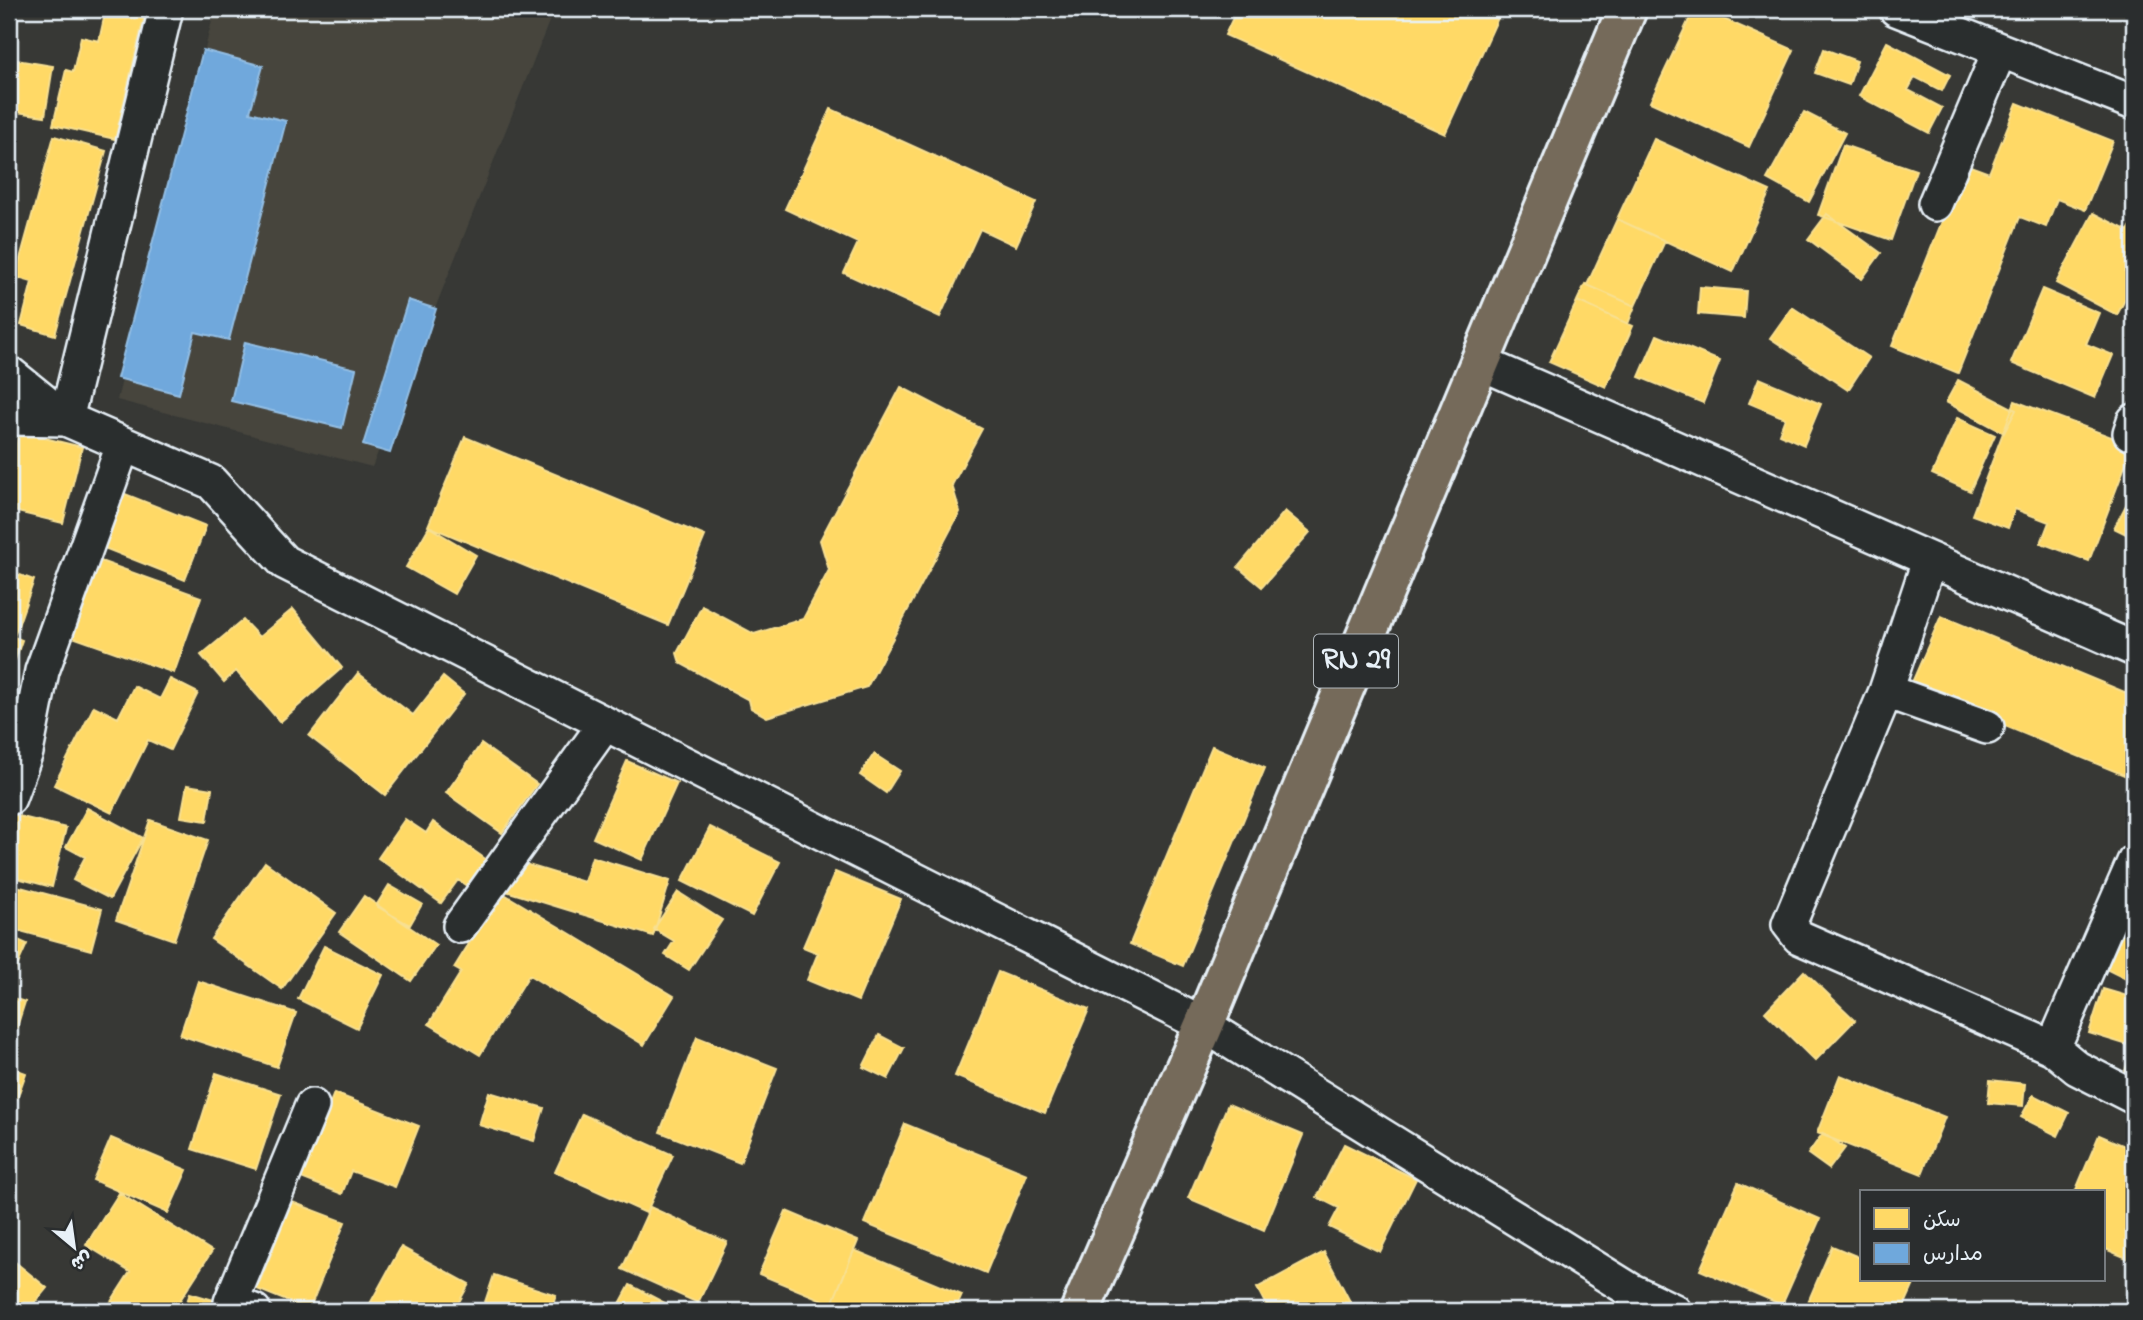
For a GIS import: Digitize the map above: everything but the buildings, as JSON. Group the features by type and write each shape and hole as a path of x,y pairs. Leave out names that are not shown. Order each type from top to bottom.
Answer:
{"main road":[{"name":"RN 29","path":"1080,1311 1204,1025 1628,9"}],"street":[{"path":"66,419 166,9"},
{"path":"1896,9 2134,103"},
{"path":"1935,204 2000,50"},
{"path":"1481,363 2134,649"},
{"path":"9,373 66,419 211,482 284,562 1204,1025 1632,1292 1674,1311"},
{"path":"9,418 66,419"},
{"path":"9,798 26,752 42,671 123,444"},
{"path":"1929,561 1886,691 1789,924 1799,937 2053,1048 2077,1068 2134,1097"},
{"path":"1886,691 1987,727"},
{"path":"460,926 605,724"},
{"path":"2053,1048 2134,862"},
{"path":"254,1311 231,1302 312,1106"}],"shaded area":[{"path":"215,9 554,9 372,467 117,400"}]}
